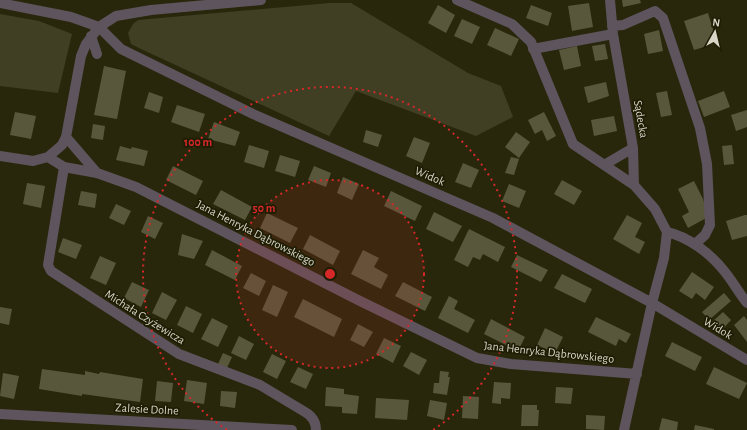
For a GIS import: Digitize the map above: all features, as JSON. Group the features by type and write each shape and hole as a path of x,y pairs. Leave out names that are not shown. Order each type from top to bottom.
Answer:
{"street":[{"path":"0,156 33,161 48,157 62,145 66,137 81,56 86,44 98,27 116,16 151,10 261,0"},
{"path":"457,0 512,24 530,42 572,144 634,186 655,209 667,232 664,258 652,303 624,430"},
{"name":"Sądecka","path":"610,0 613,30 633,148 634,186"},
{"path":"0,3 71,17 98,27"},
{"path":"534,49 613,30 655,11 663,18 700,128 707,164 710,225 705,235 695,244"},
{"name":"Widok","path":"98,27 121,49 269,121 493,218 652,303 747,360"},
{"path":"91,36 97,54"},
{"path":"66,137 97,173"},
{"path":"604,165 633,148"},
{"name":"Jana Henryka Dąbrowskiego","path":"48,157 64,167 97,173 136,187 367,305 477,358 511,364 637,374"},
{"name":"Michała Czyżewicza","path":"64,167 48,265 51,271 179,354 260,385 311,416 316,424 316,430"},
{"path":"667,232 681,235 695,244 725,271 747,303"},
{"name":"Zalesie Dolne","path":"0,414 292,430"}],"shaded area":[{"path":"330,3 351,3 468,73 501,86 513,117 476,136 356,91 329,136 131,44 128,33 133,24 138,20"},
{"path":"0,14 39,21 72,34 58,93 0,86"}],"building":[{"path":"622,0 640,0 641,3 623,7"},
{"path":"589,3 593,27 572,31 568,6"},
{"path":"438,5 455,15 446,33 428,23"},
{"path":"531,5 552,13 548,26 526,18"},
{"path":"708,13 717,43 694,50 684,21"},
{"path":"462,19 480,27 472,44 454,36"},
{"path":"495,28 519,39 511,56 487,45"},
{"path":"659,30 663,51 648,54 644,34"},
{"path":"605,44 608,59 595,61 592,46"},
{"path":"577,46 581,66 564,70 559,50"},
{"path":"104,66 126,71 117,119 94,115"},
{"path":"606,82 609,96 588,103 584,87"},
{"path":"667,91 672,115 661,117 656,93"},
{"path":"724,91 730,107 704,117 698,101"},
{"path":"149,92 163,97 159,113 144,108"},
{"path":"177,105 205,114 199,132 171,122"},
{"path":"747,110 747,127 736,131 731,115"},
{"path":"15,112 36,116 31,139 10,135"},
{"path":"544,112 556,136 547,141 542,130 535,134 528,120"},
{"path":"614,116 617,131 594,136 591,120"},
{"path":"214,122 240,132 235,146 208,139"},
{"path":"93,124 105,126 103,140 91,138"},
{"path":"366,130 382,135 378,147 363,142"},
{"path":"516,132 530,142 519,158 505,147"},
{"path":"414,137 430,143 422,163 406,156"},
{"path":"249,145 269,151 264,168 244,162"},
{"path":"732,145 734,164 724,165 722,146"},
{"path":"120,146 148,151 144,166 116,160"},
{"path":"280,155 300,161 295,177 275,171"},
{"path":"511,157 519,159 514,175 505,173"},
{"path":"463,163 479,170 471,188 455,182"},
{"path":"173,166 203,181 196,195 166,180"},
{"path":"314,166 331,173 326,187 308,180"},
{"path":"343,177 359,184 352,200 337,193"},
{"path":"562,180 582,191 574,205 554,194"},
{"path":"694,181 703,199 708,217 688,228 682,216 689,212 678,189"},
{"path":"27,183 45,186 41,208 23,204"},
{"path":"509,184 526,191 519,208 502,201"},
{"path":"221,190 252,207 245,220 213,204"},
{"path":"81,191 97,194 95,208 78,205"},
{"path":"391,191 422,206 415,221 384,206"},
{"path":"116,204 131,211 124,225 109,218"},
{"path":"434,212 462,226 453,242 426,229"},
{"path":"267,213 298,228 290,243 260,228"},
{"path":"627,215 642,223 635,237 645,242 639,254 613,239"},
{"path":"747,215 747,236 732,240 726,221"},
{"path":"148,216 163,223 155,239 141,232"},
{"path":"469,229 505,247 498,262 483,254 480,260 473,257 468,267 454,260"},
{"path":"182,234 203,241 194,259 178,255"},
{"path":"310,235 340,251 333,265 303,249"},
{"path":"63,238 82,245 76,259 58,252"},
{"path":"212,250 242,266 235,280 205,265"},
{"path":"363,250 379,258 374,267 388,275 381,289 351,274"},
{"path":"517,255 548,270 541,282 511,267"},
{"path":"100,256 116,263 106,285 90,278"},
{"path":"692,272 714,287 705,300 696,293 692,299 679,291"},
{"path":"251,273 266,281 259,296 243,288"},
{"path":"562,274 592,289 585,303 554,288"},
{"path":"132,282 149,290 141,307 124,298"},
{"path":"403,282 432,297 425,311 395,296"},
{"path":"273,285 288,292 277,317 262,310"},
{"path":"162,292 177,300 166,320 152,313"},
{"path":"724,293 731,301 709,320 702,312"},
{"path":"449,296 458,301 454,309 475,320 468,333 438,318"},
{"path":"303,299 342,319 334,337 294,317"},
{"path":"186,306 202,314 193,333 177,325"},
{"path":"0,307 12,309 9,325 0,323"},
{"path":"723,312 731,320 722,330 712,322"},
{"path":"744,316 747,320 747,342 734,325"},
{"path":"596,317 631,334 626,343 619,339 616,346 588,332"},
{"path":"212,318 228,326 218,347 201,339"},
{"path":"491,319 525,337 518,351 484,334"},
{"path":"358,324 373,332 364,347 350,340"},
{"path":"545,328 563,337 555,353 537,345"},
{"path":"239,336 254,344 246,360 231,353"},
{"path":"384,338 401,346 393,363 376,354"},
{"path":"672,342 702,357 695,371 665,356"},
{"path":"411,352 427,360 419,375 403,366"},
{"path":"223,353 232,357 227,368 218,364"},
{"path":"272,354 286,361 277,379 263,372"},
{"path":"298,367 313,374 306,389 290,382"},
{"path":"714,367 747,383 739,399 706,384"},
{"path":"42,369 85,375 85,371 99,374 100,372 143,379 140,402 82,394 82,396 39,389"},
{"path":"440,371 449,372 448,377 450,377 447,395 433,393 434,383 439,383"},
{"path":"3,373 19,376 14,399 0,396"},
{"path":"187,380 207,383 204,404 184,401"},
{"path":"157,381 173,383 171,402 155,401"},
{"path":"494,382 511,383 510,399 501,398 501,404 492,403"},
{"path":"326,387 344,389 344,394 359,396 357,414 342,413 342,407 325,406"},
{"path":"556,387 573,388 571,404 555,403"},
{"path":"221,391 237,392 235,408 220,406"},
{"path":"463,396 479,397 478,419 462,418"},
{"path":"376,398 409,400 407,420 375,418"},
{"path":"430,400 447,403 444,420 427,416"},
{"path":"522,405 537,405 537,410 539,410 538,426 521,426"},
{"path":"586,415 605,416 604,430 586,429"},
{"path":"662,418 678,422 677,430 659,430"},
{"path":"695,425 714,429 714,430 694,430"}]}
